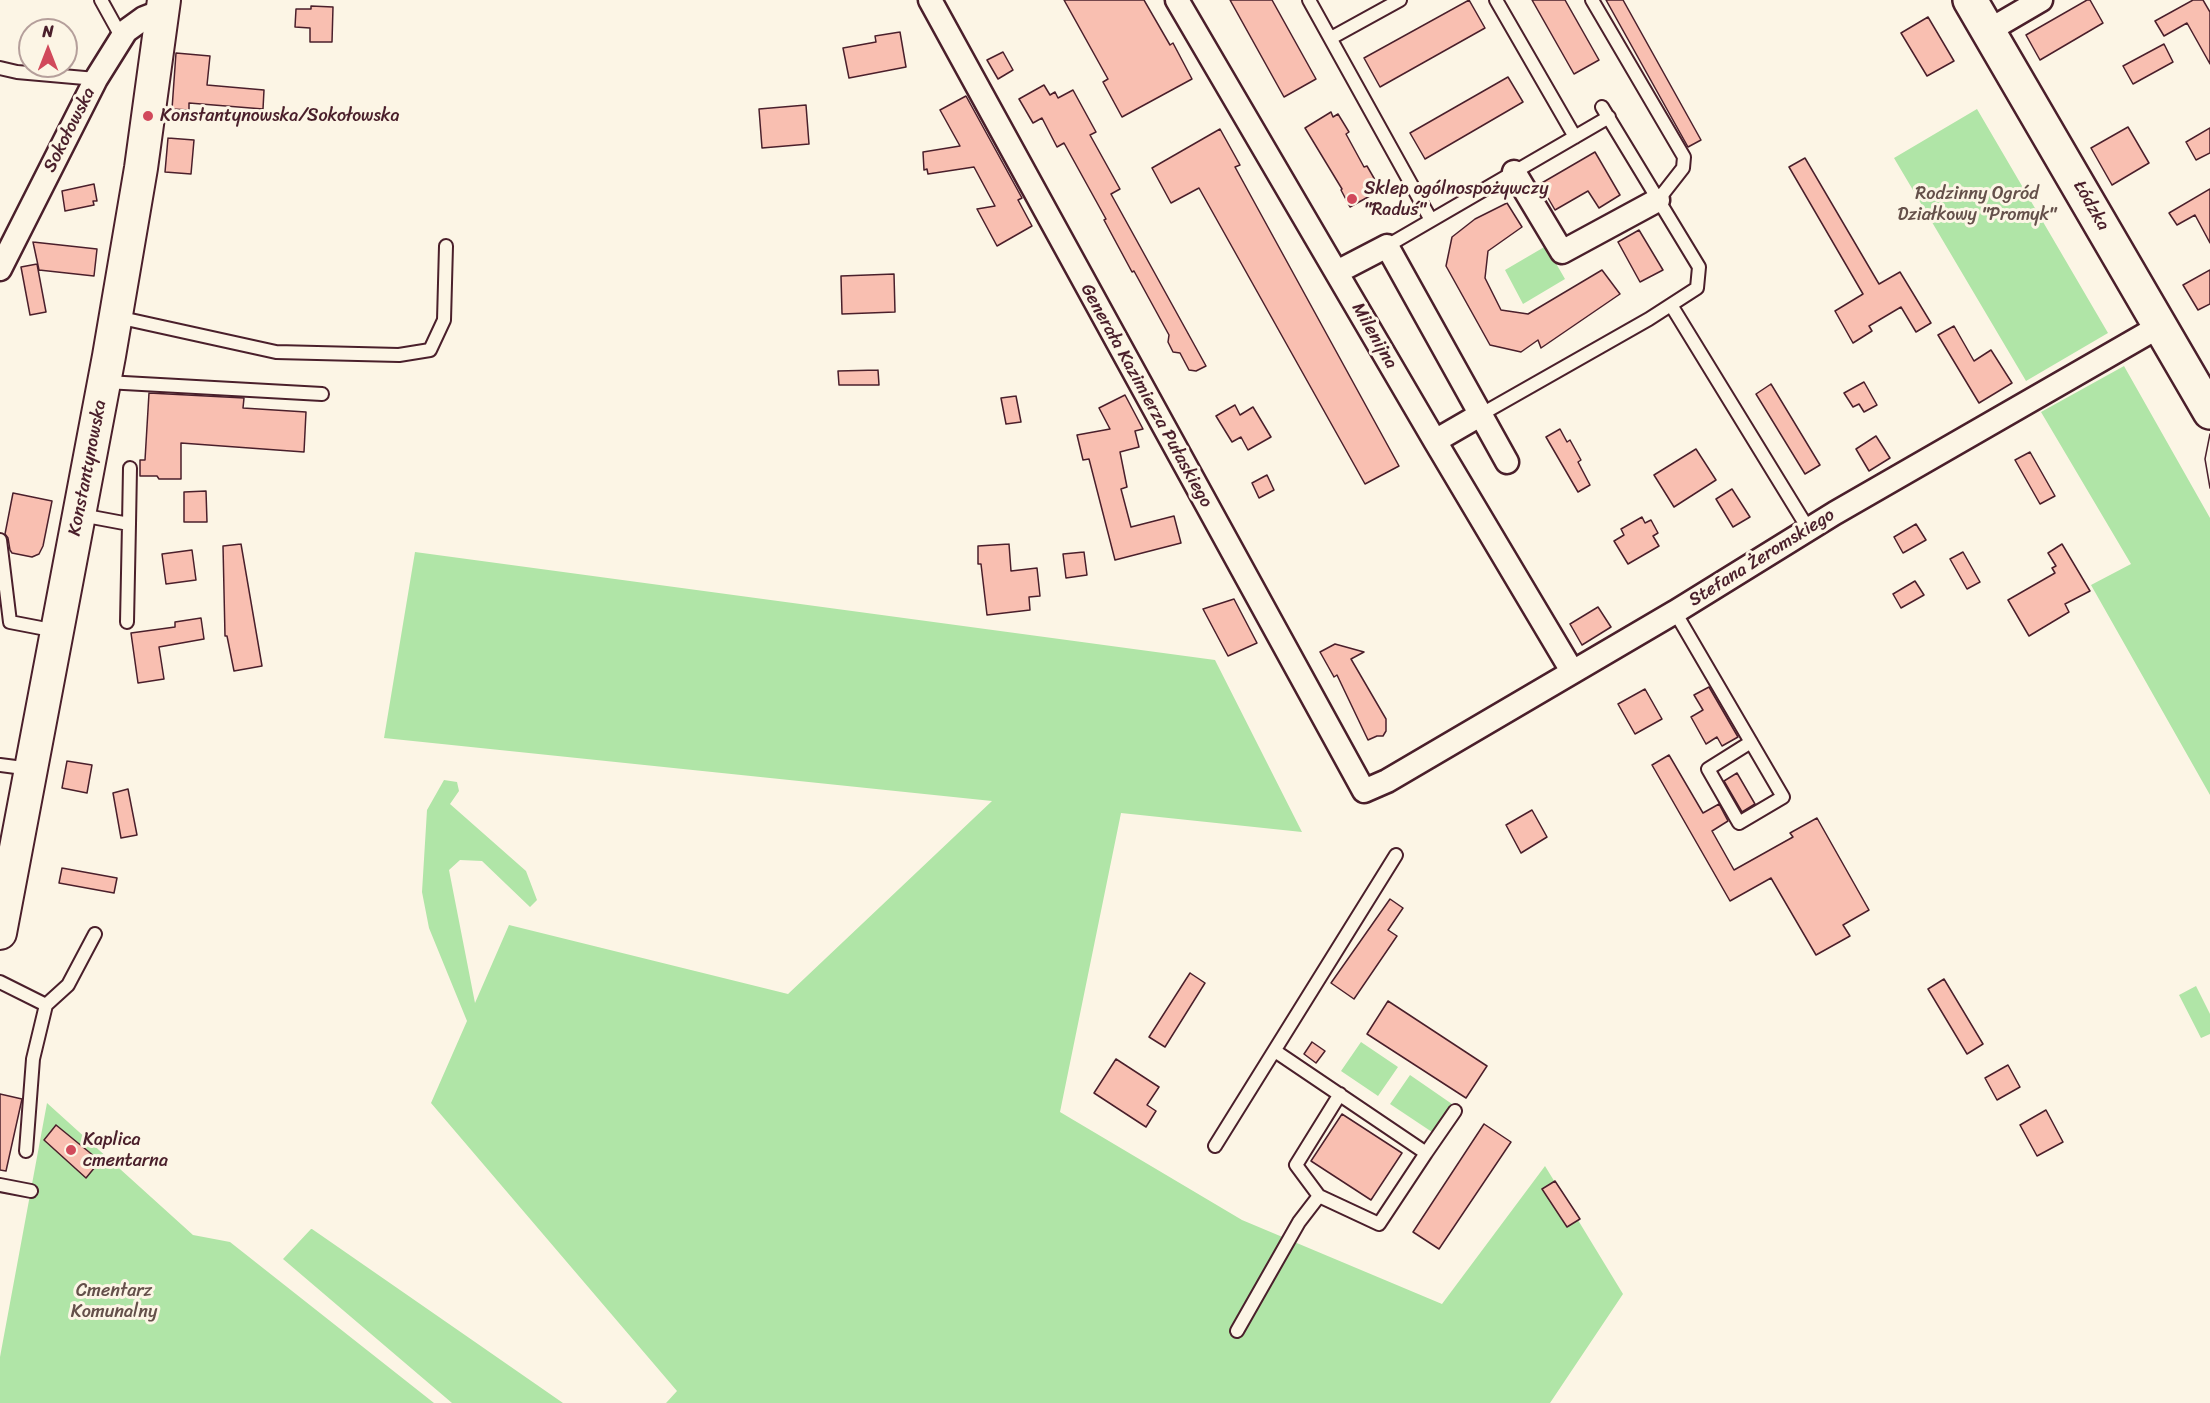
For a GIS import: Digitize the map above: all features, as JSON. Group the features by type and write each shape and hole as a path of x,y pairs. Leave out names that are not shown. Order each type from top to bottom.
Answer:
{"main road":[{"name":"Łódzka","path":"1970,0 2210,412"},
{"name":"Konstantynowska","path":"0,933 116,317 141,168 163,6"}],"street":[{"name":"Generała Kazimierza Pułaskiego","path":"930,0 1364,791"},
{"name":"Milenijna","path":"1177,0 1572,670"},
{"path":"1988,31 2041,0"},
{"name":"Sokołowska","path":"0,269 96,79 126,31 163,6"},
{"path":"1514,172 1562,252 1658,200"},
{"path":"1337,272 1387,246 1507,462"},
{"name":"Stefana Żeromskiego","path":"1364,791 1397,775 1572,670 1675,612 1809,530 2160,326"},
{"path":"1435,441 1480,415"}],"lane":[{"path":"101,0 122,38"},
{"path":"1309,0 1431,220"},
{"path":"1331,38 1400,0"},
{"path":"1496,0 1575,137"},
{"path":"1592,0 1684,157 1683,168 1658,200"},
{"path":"0,69 96,79"},
{"path":"1387,246 1575,137 1606,112 1699,267 1697,288 1480,415"},
{"path":"116,317 276,352 399,355 430,350 444,320 446,246"},
{"path":"1671,305 1809,530"},
{"path":"104,382 322,394"},
{"path":"127,622 130,468"},
{"path":"79,515 129,524"},
{"path":"0,540 10,622 41,628"},
{"path":"1675,612 1751,742 1783,797 1739,823 1708,769 1751,742"},
{"path":"0,765 31,769"},
{"path":"1215,1146 1396,855"},
{"path":"26,1151 33,1059 46,1005 68,985 95,934"},
{"path":"0,982 46,1005"},
{"path":"1275,1051 1426,1153"},
{"path":"1340,1094 1296,1165 1319,1196 1379,1224 1455,1111"},
{"path":"0,1186 31,1191"},
{"path":"1236,1331 1299,1222 1319,1196"}],"green space":[{"name":"Rodzinny Ogród Działkowy \"Promyk\"","path":"1977,109 2108,333 2026,381 1894,158"},
{"path":"1546,246 1565,279 1523,304 1505,270"},
{"path":"2124,366 2210,518 2210,795 2091,585 2131,564 2041,412"},
{"path":"415,552 1215,660 1302,832 1121,813 1060,1112 1242,1220 1442,1304 1545,1166 1623,1294 1550,1403 666,1403 677,1391 431,1103 467,1021 429,928 422,892 427,810 444,780 457,782 459,791 450,804 526,871 537,900 530,907 482,861 460,860 449,870 475,1003 509,925 788,994 992,801 384,738"},
{"path":"2196,986 2210,1014 2210,1034 2201,1038 2179,995"},
{"path":"1361,1042 1398,1067 1378,1096 1341,1071"},
{"path":"1410,1075 1452,1104 1432,1132 1390,1104"},
{"name":"Cmentarz Komunalny","path":"47,1103 193,1235 230,1242 434,1403 0,1403 0,1357"},
{"path":"311,1229 563,1403 452,1403 283,1259"}],"building":[{"path":"1064,0 1144,0 1170,45 1173,43 1192,79 1122,117 1103,82 1108,79"},
{"path":"1230,0 1272,0 1316,79 1284,97"},
{"path":"1469,0 1485,28 1380,87 1364,58"},
{"path":"1532,0 1565,0 1599,60 1574,74"},
{"path":"1606,0 1623,0 1701,140 1688,147"},
{"path":"2090,0 2103,23 2040,60 2026,35"},
{"path":"2193,0 2203,0 2210,12 2210,64 2187,23 2164,36 2155,21"},
{"path":"311,6 333,7 332,42 310,42 310,28 295,27 296,9 311,9"},
{"path":"1928,17 1954,61 1927,76 1901,33"},
{"path":"900,32 906,67 849,78 843,48 876,42 875,36"},
{"path":"2164,44 2173,62 2133,84 2123,66"},
{"path":"1003,52 1013,70 998,79 987,60"},
{"path":"176,53 210,56 207,85 264,90 263,109 189,103 189,110 172,109"},
{"path":"1508,77 1523,102 1425,159 1410,133"},
{"path":"1044,85 1050,95 1055,92 1058,98 1073,90 1096,132 1090,135 1120,189 1111,194 1206,366 1196,371 1189,370 1180,353 1173,352 1168,342 1169,335 1134,271 1132,272 1064,143 1057,147 1042,118 1033,123 1019,99"},
{"path":"966,96 1022,198 1018,200 1032,226 997,246 977,209 995,206 974,167 928,174 927,169 924,170 923,152 960,146 940,110"},
{"path":"806,105 809,144 762,148 759,109"},
{"path":"1331,112 1333,117 1338,114 1349,132 1346,134 1364,167 1367,166 1378,185 1374,187 1377,192 1350,207 1342,189 1305,128"},
{"path":"2128,127 2149,163 2112,185 2091,148"},
{"path":"2210,128 2210,153 2196,160 2186,142"},
{"path":"1220,129 1240,165 1235,167 1399,466 1365,484 1199,188 1171,203 1152,168"},
{"path":"168,138 194,140 191,174 165,172"},
{"path":"1595,152 1620,195 1599,208 1588,191 1555,210 1540,184"},
{"path":"1805,158 1879,284 1900,272 1931,323 1916,332 1901,307 1869,326 1872,331 1853,343 1835,311 1863,294 1789,167"},
{"path":"94,184 97,201 93,201 94,205 65,211 62,191"},
{"path":"2210,189 2210,243 2195,215 2177,225 2169,213"},
{"path":"1507,203 1522,227 1488,251 1485,278 1501,310 1528,314 1602,270 1620,294 1541,348 1538,340 1521,352 1490,345 1446,266 1452,237 1475,219"},
{"path":"1639,230 1663,270 1640,282 1618,242"},
{"path":"33,242 97,249 94,276 39,270"},
{"path":"37,264 46,312 30,315 21,267"},
{"path":"2210,270 2210,304 2198,310 2183,285"},
{"path":"894,274 895,312 842,314 841,276"},
{"path":"1954,326 1974,361 1991,350 2012,383 1979,403 1938,335"},
{"path":"878,370 879,385 839,385 838,371"},
{"path":"1864,382 1877,405 1864,412 1859,404 1853,407 1844,393"},
{"path":"1771,384 1820,465 1805,474 1756,394"},
{"path":"149,393 244,398 243,408 306,412 304,452 181,443 181,479 140,476 140,460 145,460"},
{"path":"1125,395 1143,429 1135,431 1139,447 1120,452 1127,487 1121,489 1131,527 1174,516 1181,543 1115,560 1089,459 1083,460 1077,435 1110,429 1099,408"},
{"path":"1016,396 1021,422 1006,424 1001,398"},
{"path":"1235,405 1240,415 1253,407 1271,437 1248,450 1241,437 1232,442 1216,416"},
{"path":"1560,429 1567,442 1570,440 1581,460 1578,462 1590,485 1578,492 1546,437"},
{"path":"1876,436 1890,458 1869,471 1856,449"},
{"path":"1696,449 1716,480 1674,507 1654,475"},
{"path":"2030,452 2055,496 2040,504 2015,460"},
{"path":"1267,475 1274,490 1259,498 1252,483"},
{"path":"1732,489 1750,517 1733,527 1716,499"},
{"path":"206,491 207,522 184,522 184,492"},
{"path":"13,493 52,501 43,546 39,554 32,557 12,553 5,534"},
{"path":"1642,517 1645,523 1651,520 1658,533 1653,536 1659,546 1628,564 1614,541 1624,535 1621,529"},
{"path":"1916,524 1926,540 1903,553 1894,537"},
{"path":"241,544 262,666 234,671 227,636 225,636 223,546"},
{"path":"1009,544 1011,571 1037,568 1040,596 1029,597 1030,610 987,615 981,564 978,564 978,546"},
{"path":"2062,544 2090,591 2065,604 2069,612 2029,636 2008,600 2055,573 2052,568 2056,566 2048,553"},
{"path":"192,550 196,580 166,584 162,554"},
{"path":"1084,552 1087,575 1066,578 1063,554"},
{"path":"1963,552 1980,582 1967,589 1950,559"},
{"path":"1915,581 1924,595 1901,608 1893,594"},
{"path":"1234,599 1257,643 1228,656 1203,609"},
{"path":"1598,607 1611,627 1582,645 1570,624"},
{"path":"201,618 204,639 159,647 164,679 138,683 131,633 175,627 175,622"},
{"path":"1335,644 1364,652 1351,659 1386,719 1386,731 1383,736 1368,740 1337,675 1334,677 1320,652"},
{"path":"1709,687 1738,737 1722,746 1717,737 1706,744 1691,717 1703,710 1694,695"},
{"path":"1645,689 1662,719 1635,734 1618,704"},
{"path":"1669,755 1703,813 1719,804 1728,821 1712,831 1734,870 1793,837 1790,833 1817,818 1869,910 1843,925 1850,936 1816,955 1771,878 1730,901 1652,765"},
{"path":"67,761 92,765 87,793 62,788"},
{"path":"1737,773 1755,804 1742,812 1724,781"},
{"path":"128,789 137,835 121,838 113,793"},
{"path":"1532,810 1547,837 1521,853 1506,825"},
{"path":"62,868 117,878 114,893 59,883"},
{"path":"1390,899 1403,908 1388,930 1397,936 1354,999 1331,983"},
{"path":"1190,973 1205,983 1165,1047 1149,1037"},
{"path":"1944,979 1983,1044 1967,1054 1928,989"},
{"path":"1388,1001 1487,1066 1466,1098 1367,1034"},
{"path":"1312,1042 1325,1051 1316,1063 1304,1054"},
{"path":"1116,1059 1159,1087 1147,1105 1156,1111 1146,1127 1094,1093"},
{"path":"2008,1065 2020,1087 1997,1100 1985,1078"},
{"path":"0,1094 22,1099 6,1171 0,1170"},
{"path":"2046,1110 2063,1142 2037,1156 2020,1125"},
{"path":"1342,1114 1402,1153 1371,1200 1311,1161"},
{"path":"1484,1124 1511,1142 1439,1249 1413,1232"},
{"name":"Kaplica cmentarna","path":"56,1125 100,1161 86,1178 44,1140"},
{"path":"1555,1181 1580,1219 1567,1227 1542,1189"}],"tram line":[{"path":"2210,434 2205,459 2210,488"}],"place":[{"name":"Konstantynowska/Sokołowska","path":"148,116"},
{"name":"Sklep ogólnospożywczy \"Raduś\"","path":"1352,199"},
{"name":"Kaplica cmentarna","path":"71,1150"}]}
